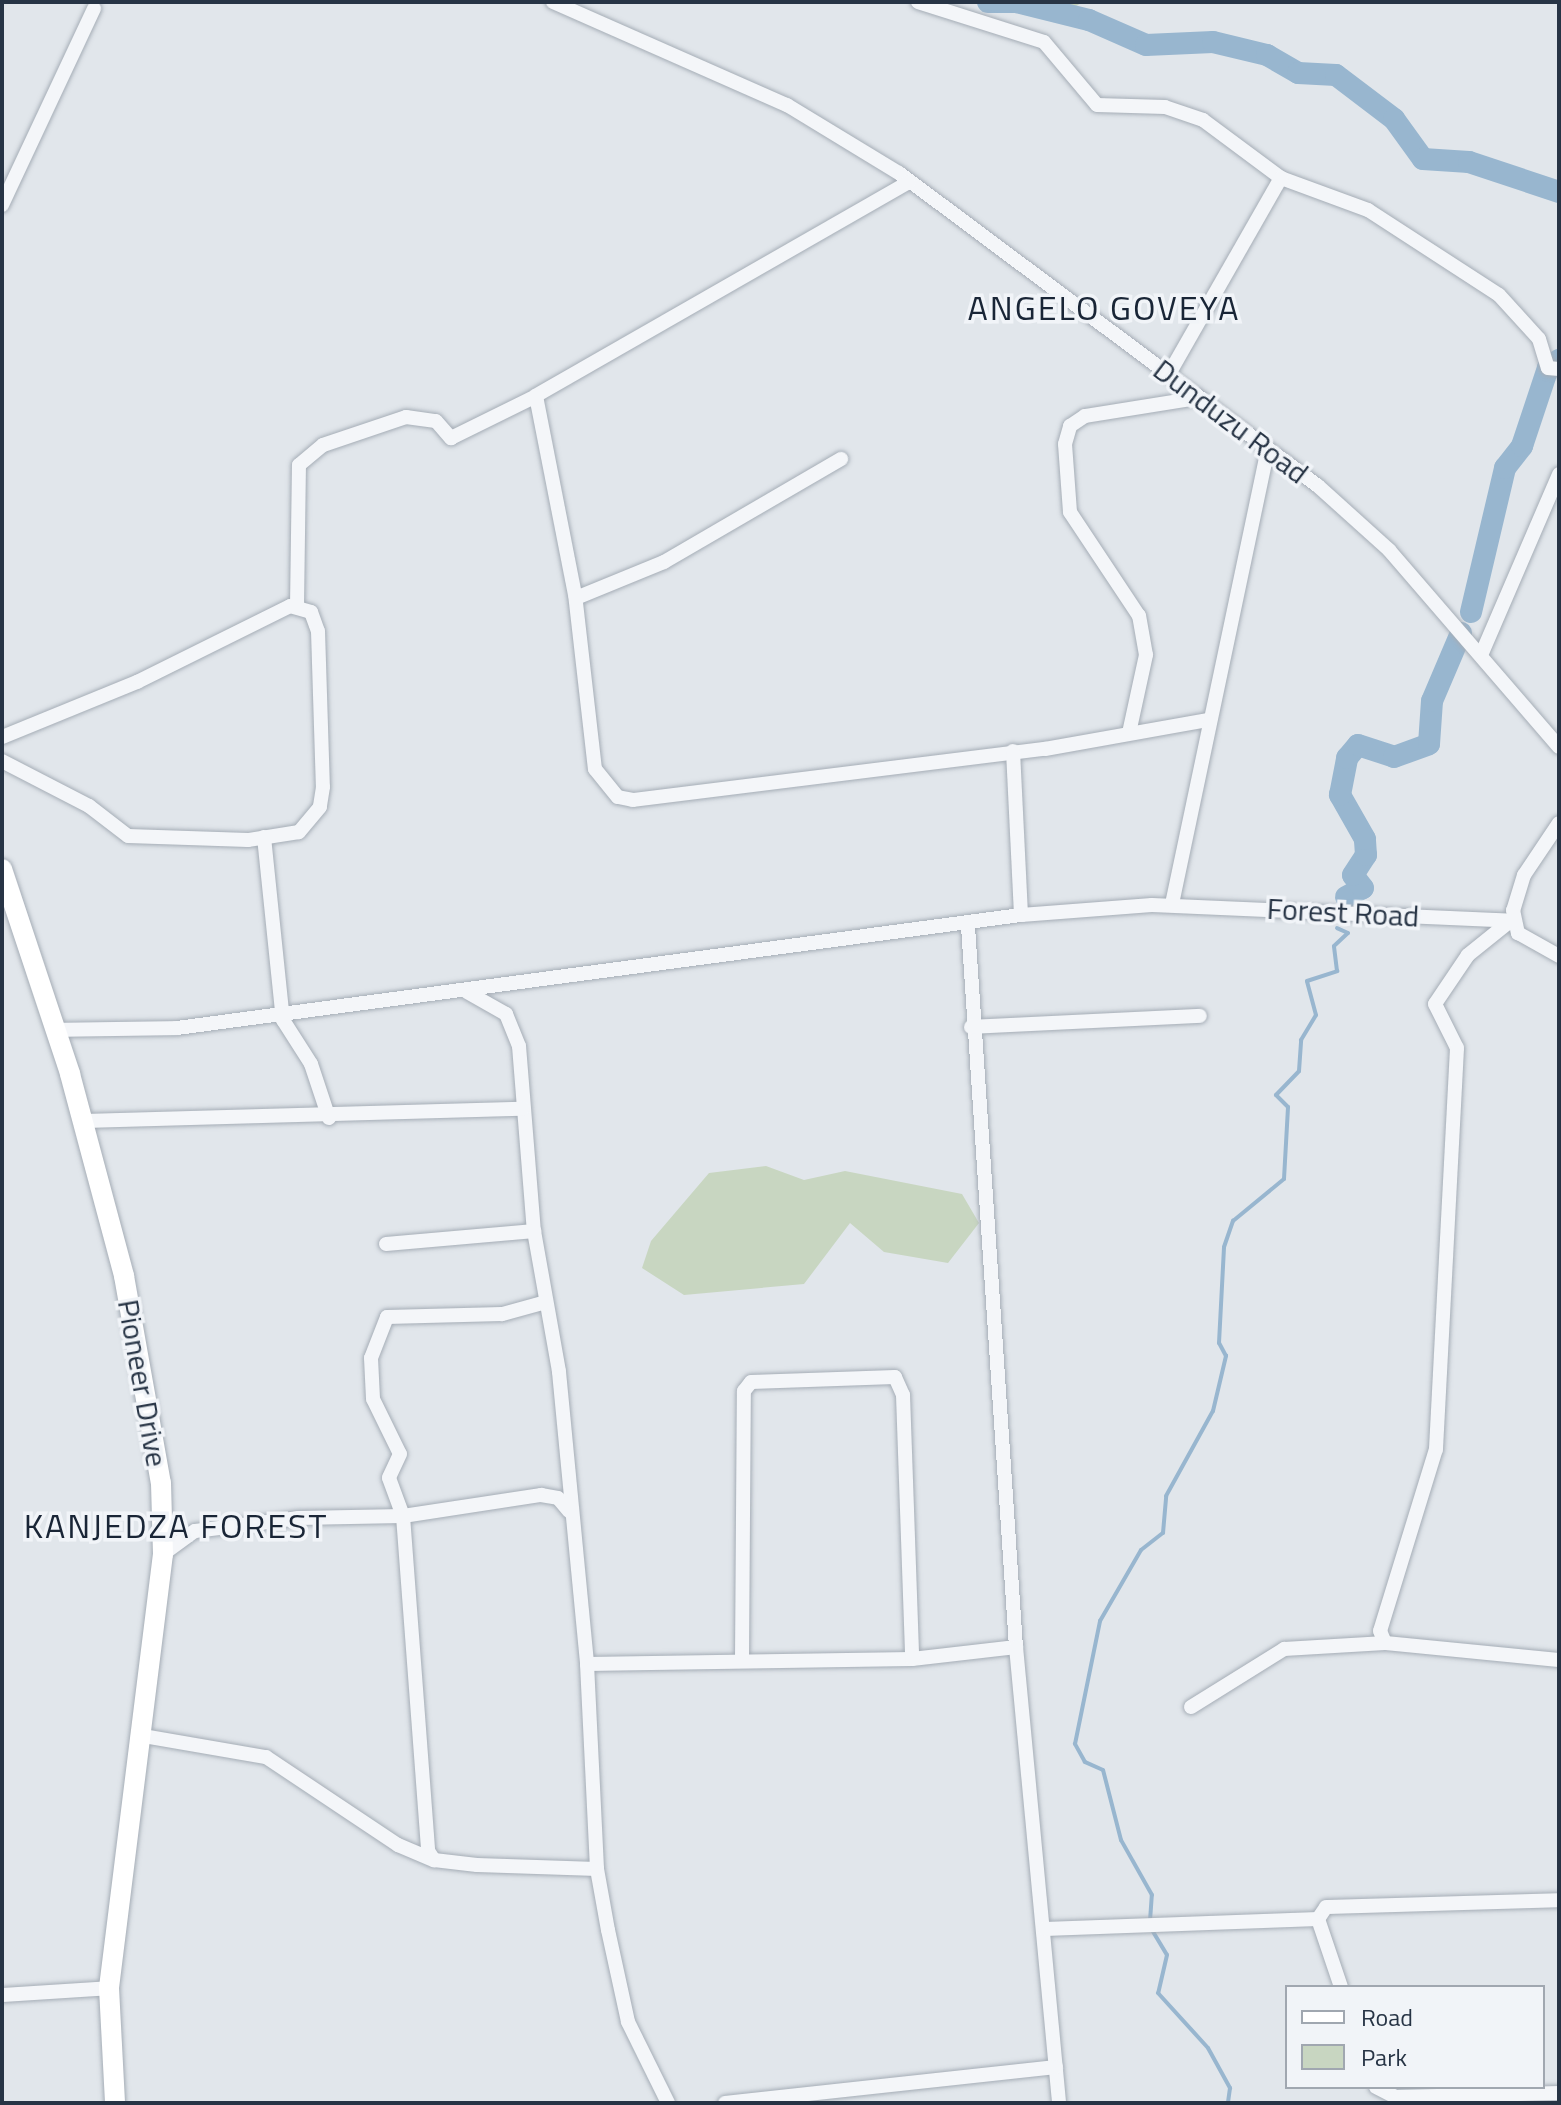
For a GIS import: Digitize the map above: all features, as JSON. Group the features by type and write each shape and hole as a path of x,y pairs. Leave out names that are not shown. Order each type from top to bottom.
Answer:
{"street":[{"name":"Dunduzu Road","path":"553,2 787,105 909,182 1169,374 1268,449 1389,550 1482,653 1559,747"},
{"path":"918,2 1027,33 1059,52 1097,105 1165,107 1203,120 1281,178 1368,210 1499,295 1539,339 1548,368 1559,369"},
{"path":"2,205 94,9"},
{"path":"1169,374 1281,178"},
{"path":"297,606 299,465 323,445 406,417 436,421 451,438 536,396 909,182"},
{"path":"536,396 576,598 592,756 618,797 734,791 1208,720"},
{"path":"1129,733 1146,655 1139,616 1070,512 1065,444 1070,426 1085,416 1198,398"},
{"path":"1172,904 1208,720 1268,449"},
{"path":"576,598 664,562 841,459"},
{"path":"1482,653 1559,474"},
{"path":"2,737 297,606 311,612 318,631 322,797 299,832 264,837 128,836 89,806 2,761"},
{"path":"1013,751 1021,915"},
{"path":"1385,1643 1382,1616 1436,1449 1457,1048 1435,1004 1477,945 1513,921 1524,875 1559,823"},
{"path":"264,837 286,1014 329,1118"},
{"name":"Pioneer Drive","path":"2,869 82,1121 153,1422 163,1554 138,1735 109,1988 115,2103"},
{"name":"Forest Road","path":"54,1030 177,1028 968,927 1021,915 1172,904 1513,921"},
{"path":"1513,921 1531,945 1559,956"},
{"path":"968,927 971,1027 1016,1647 1059,2103"},
{"path":"467,992 506,1014 516,1031 534,1231 546,1302 587,1664 597,1869 622,2006 668,2103"},
{"path":"971,1027 1200,1016"},
{"path":"82,1121 329,1118 391,1107 523,1109"},
{"path":"386,1244 534,1231"},
{"path":"434,1860 403,1516 389,1478 400,1451 373,1399 371,1358 385,1320 502,1314 546,1302"},
{"path":"742,1659 744,1391 751,1382 895,1377 903,1395 912,1659"},
{"path":"163,1554 195,1531 403,1516 541,1495 558,1498 569,1511"},
{"path":"1191,1707 1284,1649 1385,1643 1559,1660"},
{"path":"587,1664 742,1659 912,1659 1016,1647"},
{"path":"138,1735 266,1757 398,1845 434,1860 597,1869"},
{"path":"1318,1919 1326,1907 1559,1900"},
{"path":"1045,1929 1138,1921 1318,1919"},
{"path":"1318,1919 1340,1985"},
{"path":"2,1995 109,1988"},
{"path":"725,2103 857,2095 1056,2067"},
{"path":"1380,2089 1396,2097 1559,2093"}],"green space":[{"path":"1002,2 1083,2 1050,21"},
{"path":"766,1166 804,1180 845,1171 962,1194 979,1223 948,1263 884,1252 850,1223 804,1284 684,1295 642,1268 651,1241 709,1173"}],"waterway":[{"path":"988,2 1016,2"},
{"path":"1016,2 1089,20 1146,45 1213,42 1267,55 1298,73 1336,75 1394,119 1423,159 1469,162 1559,192"},
{"path":"1471,612 1505,468 1522,446 1548,368 1559,360"},
{"path":"1346,897 1363,888 1353,875 1366,855 1365,839 1340,795 1347,758 1358,745 1394,757 1429,744 1432,701 1461,633"},
{"path":"1150,1921 1152,1895 1121,1840 1103,1770 1085,1762 1075,1744 1100,1621 1141,1550 1163,1533 1166,1496 1213,1411 1226,1356 1219,1343 1224,1247 1233,1221 1284,1179 1288,1107 1276,1095 1299,1071 1301,1040 1316,1015 1307,981 1337,971 1334,946 1348,933 1337,928"},
{"path":"1152,1930 1167,1955 1158,1993 1208,2048 1230,2088 1228,2103"}],"district":[{"name":"ANGELO GOVEYA","path":"1104,308"},
{"name":"KANJEDZA FOREST","path":"176,1526"}]}
